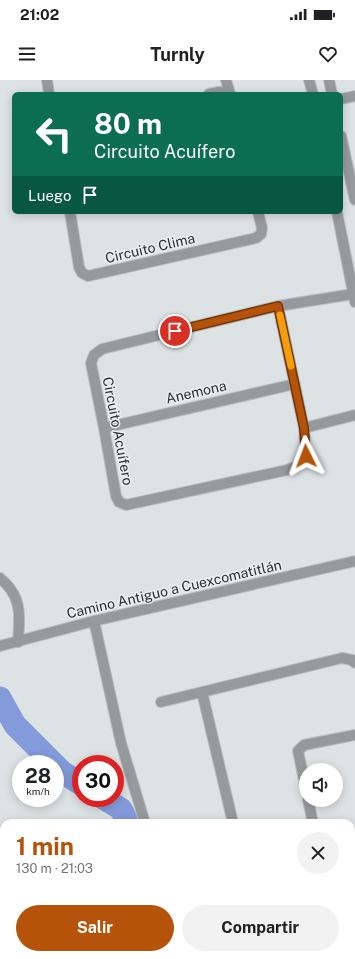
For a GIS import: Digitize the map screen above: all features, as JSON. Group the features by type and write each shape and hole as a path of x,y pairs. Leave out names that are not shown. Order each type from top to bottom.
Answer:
{"street":[{"path":"47,80 49,92"},
{"path":"309,80 312,92"},
{"path":"329,80 332,92"},
{"path":"215,92 228,88"},
{"path":"343,99 355,96"},
{"path":"343,145 355,200"},
{"name":"Circuito Clima","path":"70,214 79,267 82,273 88,276 256,238 261,234 262,228 258,214"},
{"path":"337,214 354,298"},
{"name":"Circuito Acuífero","path":"278,306 304,428 306,456 298,466 287,470 126,504 119,502 116,496 91,363 94,355 102,349 278,306 354,298"},
{"name":"Anemona","path":"104,428 295,384"},
{"path":"304,428 355,416"},
{"name":"Camino Antiguo a Cuexcomatitlán","path":"0,646 94,622 355,561"},
{"path":"0,578 11,589 18,605 18,642"},
{"path":"94,622 121,743 144,819"},
{"path":"161,702 342,658 352,660 355,663"},
{"path":"202,692 232,819"},
{"path":"301,763 298,751 304,745 355,735"},
{"path":"310,807 312,819"}],"waterway":[{"path":"0,698 15,725 45,755"},
{"path":"64,773 72,778"},
{"path":"118,807 121,809 126,819"}],"slow traffic":[{"path":"280,315 291,366"}],"route":[{"path":"175,331 278,306 304,428 306,456"}]}
